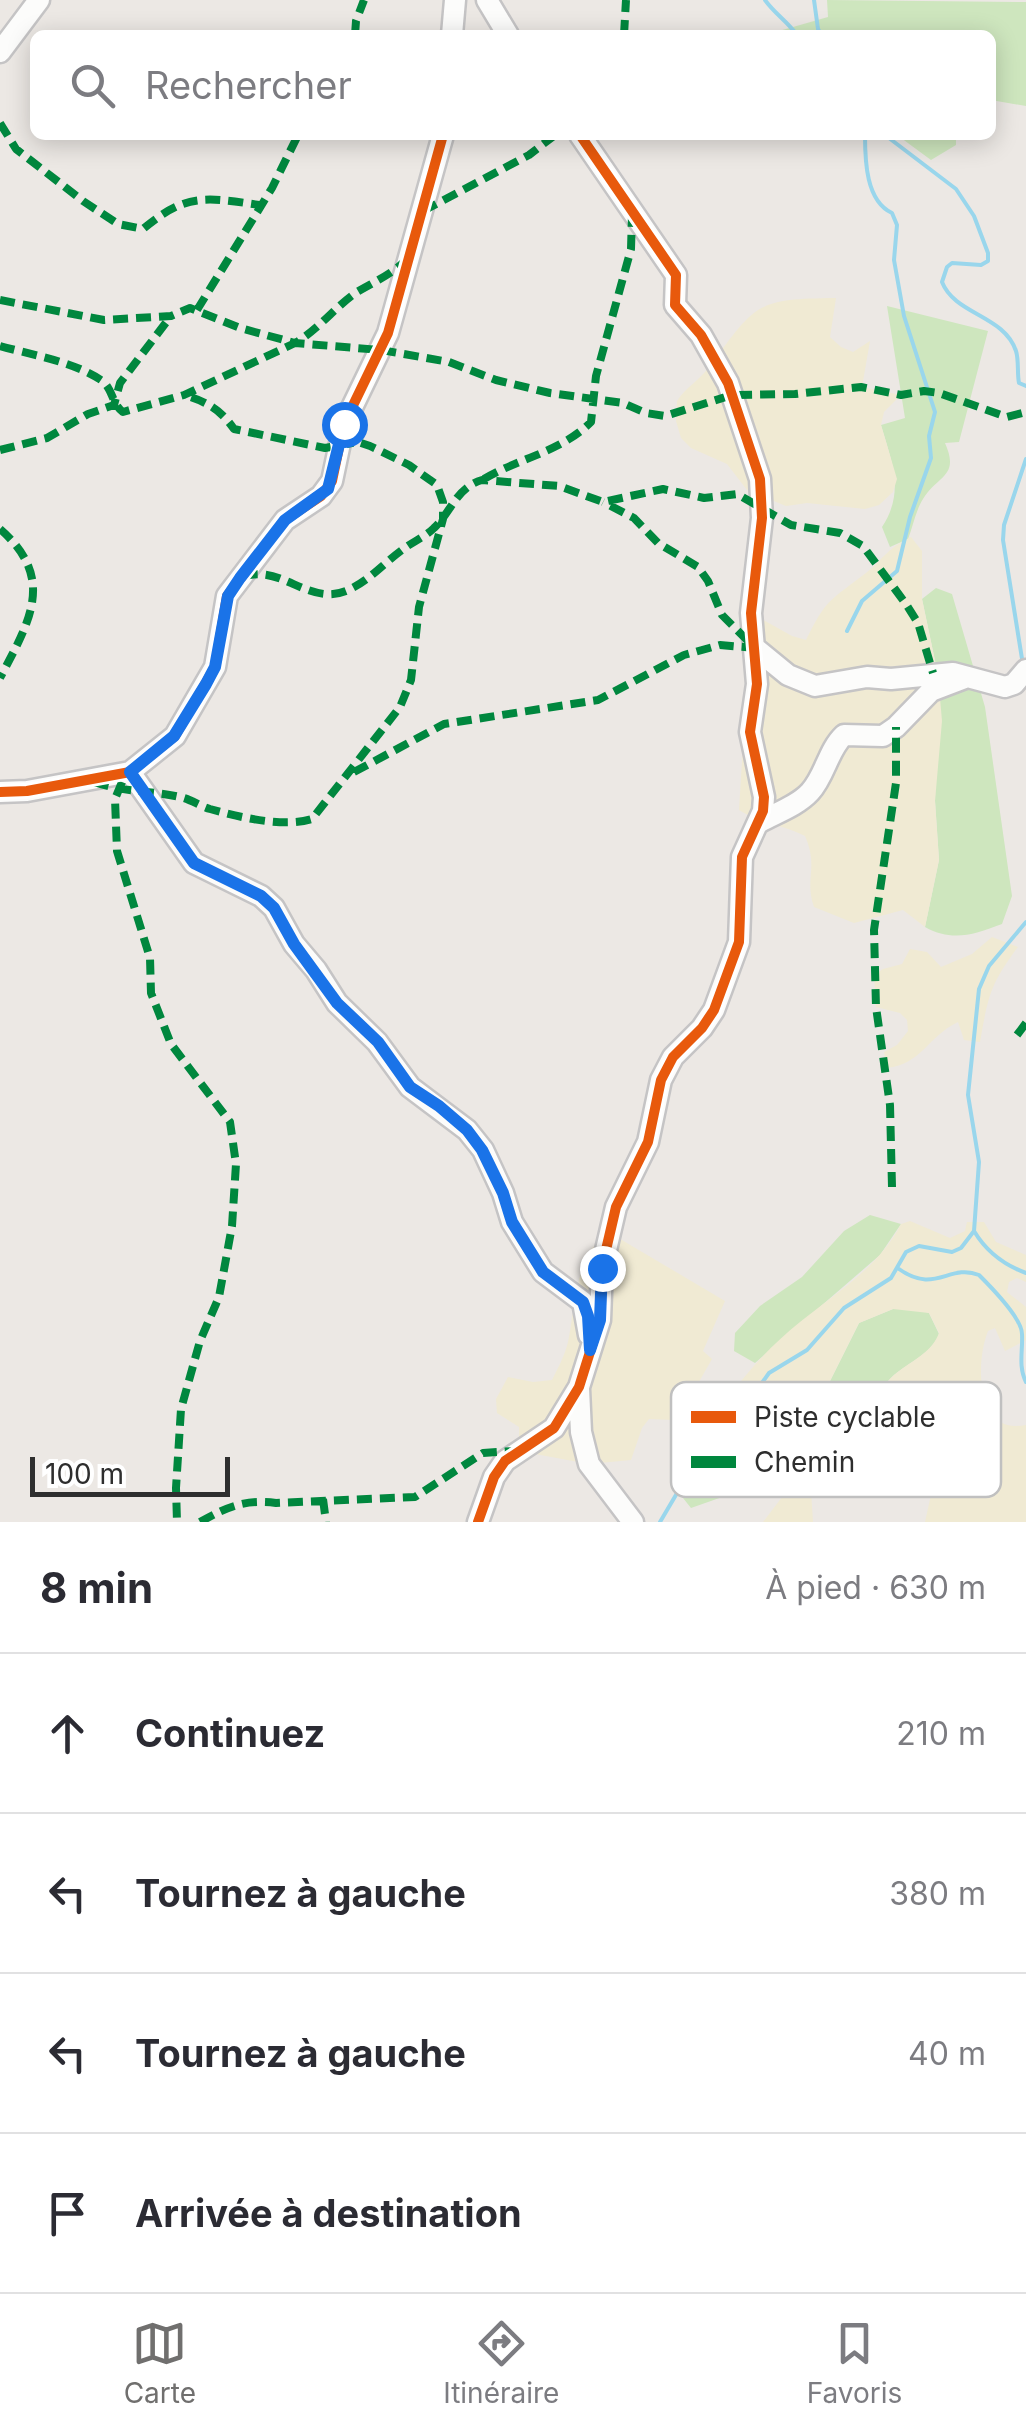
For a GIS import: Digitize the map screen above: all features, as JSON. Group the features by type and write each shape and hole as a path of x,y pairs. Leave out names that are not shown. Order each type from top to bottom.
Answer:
{"street":[{"path":"0,52 39,0"},
{"path":"452,30 455,0"},
{"path":"487,0 505,30"},
{"path":"0,792 28,791 130,772 174,736 215,667 228,596 285,520 328,489 344,424 388,333 442,140"},
{"path":"478,1522 494,1477 505,1461 554,1428 579,1387 600,1320 602,1268 616,1206 648,1142 661,1080 673,1057 714,1010 739,942 742,857 760,822 764,797 750,732 757,684 751,613 762,518 760,478 728,384 701,335 675,305 676,275 583,140"},
{"path":"756,648 788,675 816,686 868,677 890,679 953,673 1004,687 1014,684 1026,670"},
{"path":"760,822 811,791 836,742 844,735 882,736 931,691 966,678"},
{"path":"130,772 194,863 261,896 274,908 294,944 337,1003 378,1042 410,1087 467,1130 482,1150 512,1222 543,1272 583,1302 590,1350"},
{"path":"579,1387 581,1432 589,1464 633,1522"}],"green space":[{"path":"827,0 1026,2 1026,106 996,101 996,30 782,30 828,17"},
{"path":"904,140 956,140 956,145 931,160"},
{"path":"887,306 988,331 959,442 945,443 949,469 923,499 908,539 890,547 882,527 895,489 881,425 905,418"},
{"path":"936,588 952,594 985,707 1012,896 1002,924 963,935 925,927 939,860 935,801 938,675 922,599"},
{"path":"870,1215 901,1224 880,1255 755,1363 734,1351 735,1333 760,1306 802,1277 844,1231"},
{"path":"913,1308 929,1313 939,1334 933,1344 888,1382 830,1382 859,1323 893,1309"},
{"path":"684,1497 722,1497 691,1508"}],"sand":[{"path":"836,298 830,337 853,352 870,341 862,387 901,395 884,412 881,425 897,479 893,492 879,505 865,509 807,503 786,506 747,490 727,464 691,448 681,438 676,421 677,401 760,309 789,300"},
{"path":"911,537 922,551 922,599 938,675 942,721 935,801 939,860 925,927 903,910 854,923 814,907 811,857 805,836 739,810 751,613 806,640 829,603 895,546"},
{"path":"992,937 1018,947 992,992 980,1042 964,1040 958,1022 917,1056 887,1068 884,1052 897,1045 908,1031 907,1020 900,1013 876,1007 874,975 902,964 910,949 927,952 941,967 972,954"},
{"path":"910,1221 950,1238 965,1231 967,1222 984,1222 996,1242 1026,1255 1026,1282 1017,1278 1009,1282 1007,1292 1026,1307 1026,1340 1005,1351 995,1328 988,1331 981,1361 982,1382 888,1382 925,1352 939,1333 929,1313 893,1309 859,1323 830,1382 741,1382 791,1330 869,1266 901,1224"},
{"path":"610,1233 725,1301 703,1351 712,1359 699,1382 671,1382 671,1420 649,1419 631,1460 589,1464 519,1451 519,1427 497,1413 496,1399 508,1377 533,1382 552,1380 567,1347 583,1266 598,1241"},
{"path":"1001,1421 1026,1425 1026,1522 925,1522 930,1497 1001,1497"},
{"path":"782,1497 811,1497 813,1522 763,1522"}],"waterway":[{"path":"765,0 792,30"},
{"path":"814,0 819,30"},
{"path":"847,631 862,601 897,571 910,517 931,458 929,436 935,412 904,316 894,260 897,225 872,190 865,140"},
{"path":"892,140 956,189 974,216 988,261 981,265 952,263 942,282 957,302 991,322 1010,339 1017,355 1019,383 1026,386"},
{"path":"1023,665 1003,540 1004,525 1026,459"},
{"path":"763,1382 769,1373 807,1350 844,1308 891,1278 906,1252 919,1246 952,1252 961,1248 974,1231 979,1162 968,1095 979,989 989,966 1026,922"},
{"path":"974,1231 996,1256 1026,1273"},
{"path":"899,1269 922,1279 968,1272 979,1275 1021,1327 1021,1364 1026,1382"},
{"path":"660,1522 675,1497"}],"marked path":[{"path":"355,30 364,0"},
{"path":"624,30 626,0"},
{"path":"0,123 16,149 118,224 143,229 172,209 197,200 259,205"},
{"path":"197,310 272,188 296,140"},
{"path":"423,211 529,155 548,140"},
{"path":"484,479 567,441 591,422 596,376 631,249 632,215"},
{"path":"0,346 90,373 105,383 123,412 184,395 295,343 357,292 404,262"},
{"path":"0,300 104,320 171,316 190,308 240,328 295,343 381,350 449,362 496,380 550,393 623,403 665,416 732,395 861,387 901,395 939,393 1007,417 1026,412"},
{"path":"0,450 47,438 88,414 114,405 120,383 171,316"},
{"path":"94,782 180,797 210,809 261,820 312,819 400,707 411,680 419,607 443,519 437,485 409,465 358,442 325,448 234,429 212,407 184,395"},
{"path":"243,577 269,575 319,593 346,591 430,531 460,494 482,480 559,486 603,502 663,489 704,498 737,494 791,525 840,533 863,546 918,623 933,673"},
{"path":"354,772 444,724 598,700 684,655 720,645 755,648 722,615 698,567 658,543 634,518 603,502"},
{"path":"0,529 18,547 33,583 28,619 0,678"},
{"path":"892,1187 890,1105 876,1007 874,930 896,783 896,727"},
{"path":"122,782 115,799 117,851 150,958 151,993 171,1044 230,1122 236,1164 232,1226 219,1297 200,1341 181,1409 177,1522"},
{"path":"1017,1035 1026,1023"},
{"path":"200,1522 245,1503 415,1497 483,1453 514,1451"},
{"path":"323,1499 326,1522"}],"cycle path":[{"path":"0,792 27,791 130,772 175,736 215,667 227,596 285,520 321,496 332,481 344,424 388,333 442,140"},
{"path":"478,1522 494,1477 505,1461 554,1428 579,1387 600,1320 602,1267 616,1207 648,1142 661,1080 673,1057 714,1010 739,942 742,857 763,811 764,797 750,732 757,684 751,613 762,518 760,479 728,383 701,335 675,305 676,275 583,140"}],"route":[{"path":"344,424 328,489 285,520 240,578 228,596 215,667 206,684 174,736 130,772 194,863 261,896 274,908 294,944 337,1003 378,1042 410,1087 467,1130 482,1150 512,1222 543,1272 583,1302 590,1350 600,1320 602,1268"}]}
